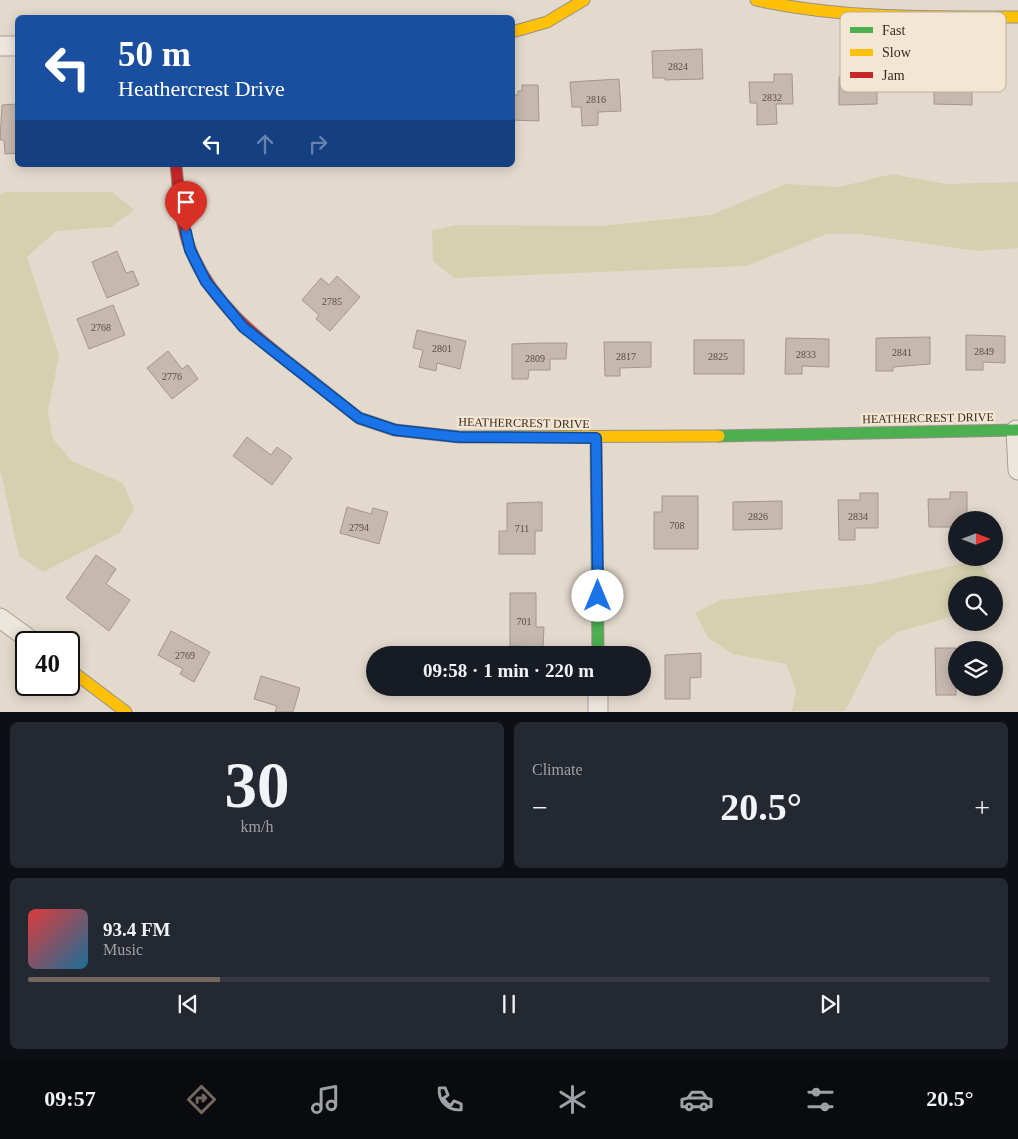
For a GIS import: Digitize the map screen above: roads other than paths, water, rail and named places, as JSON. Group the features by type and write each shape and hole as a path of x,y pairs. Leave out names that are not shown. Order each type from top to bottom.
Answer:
{"street":[{"path":"515,31 547,22 584,0"},
{"path":"756,0 826,13 840,14"},
{"path":"0,46 15,46"},
{"name":"HEATHERCREST DRIVE","path":"176,167 181,215 190,250 206,282 243,327 359,418 395,430 459,437 596,438 1017,430"},
{"path":"1017,430 1018,470"},
{"path":"596,438 598,646"},
{"path":"0,618 18,631"},
{"path":"80,677 126,712"},
{"path":"598,696 598,712"}]}
